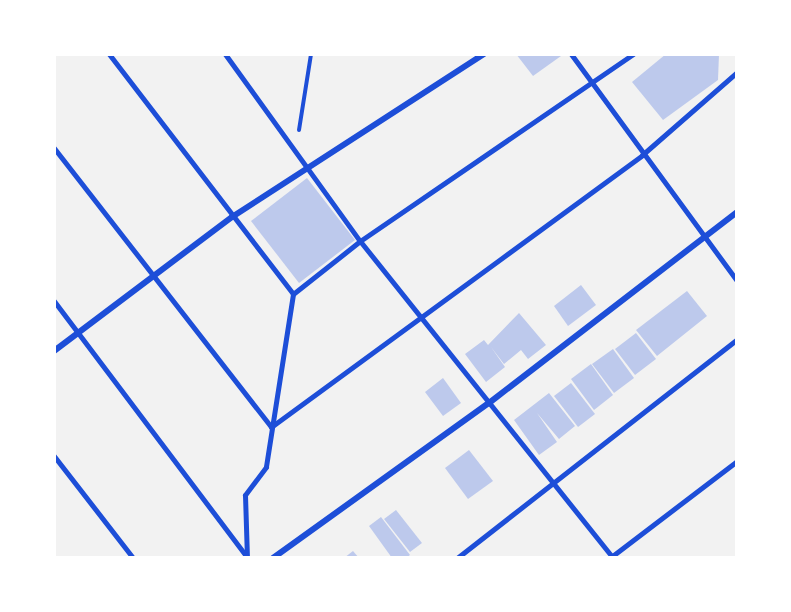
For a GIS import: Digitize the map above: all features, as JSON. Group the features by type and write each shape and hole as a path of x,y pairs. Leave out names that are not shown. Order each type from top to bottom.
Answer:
{"street":[{"path":"109,54 293,294"},
{"path":"225,54 360,242 611,557 737,461"},
{"path":"54,351 152,274 232,217 306,166 484,54"},
{"path":"572,54 703,239 737,281"},
{"path":"247,557 245,495 251,483 265,471 293,294 360,242 633,54"},
{"path":"271,427 418,315 642,154 737,72"},
{"path":"54,148 271,427"},
{"path":"273,558 489,403 737,212"},
{"path":"54,301 247,557"},
{"path":"457,558 549,482 737,339"},
{"path":"54,456 133,558"}],"path":[{"path":"295,154 311,54"}],"building":[{"path":"516,54 559,54 561,56 533,76"},
{"path":"666,54 719,54 718,80 663,120 632,82"},
{"path":"307,178 355,240 299,283 251,221"},
{"path":"581,285 596,305 568,326 554,306"},
{"path":"687,291 707,316 657,356 636,330"},
{"path":"519,313 546,345 528,359 521,350 504,364 491,347 505,367 486,382 465,354 484,340 488,345"},
{"path":"636,333 656,359 635,375 615,349"},
{"path":"613,349 634,378 614,393 592,364"},
{"path":"591,364 613,395 594,410 571,379"},
{"path":"443,378 461,403 443,416 425,392"},
{"path":"571,383 595,414 578,427 554,396"},
{"path":"549,393 575,426 559,439 537,413 557,442 539,455 514,420"},
{"path":"469,450 493,481 468,499 445,468"},
{"path":"396,510 422,543 410,552 384,519"},
{"path":"381,517 410,555 406,558 392,558 369,526"},
{"path":"353,551 359,558 344,558"}]}
